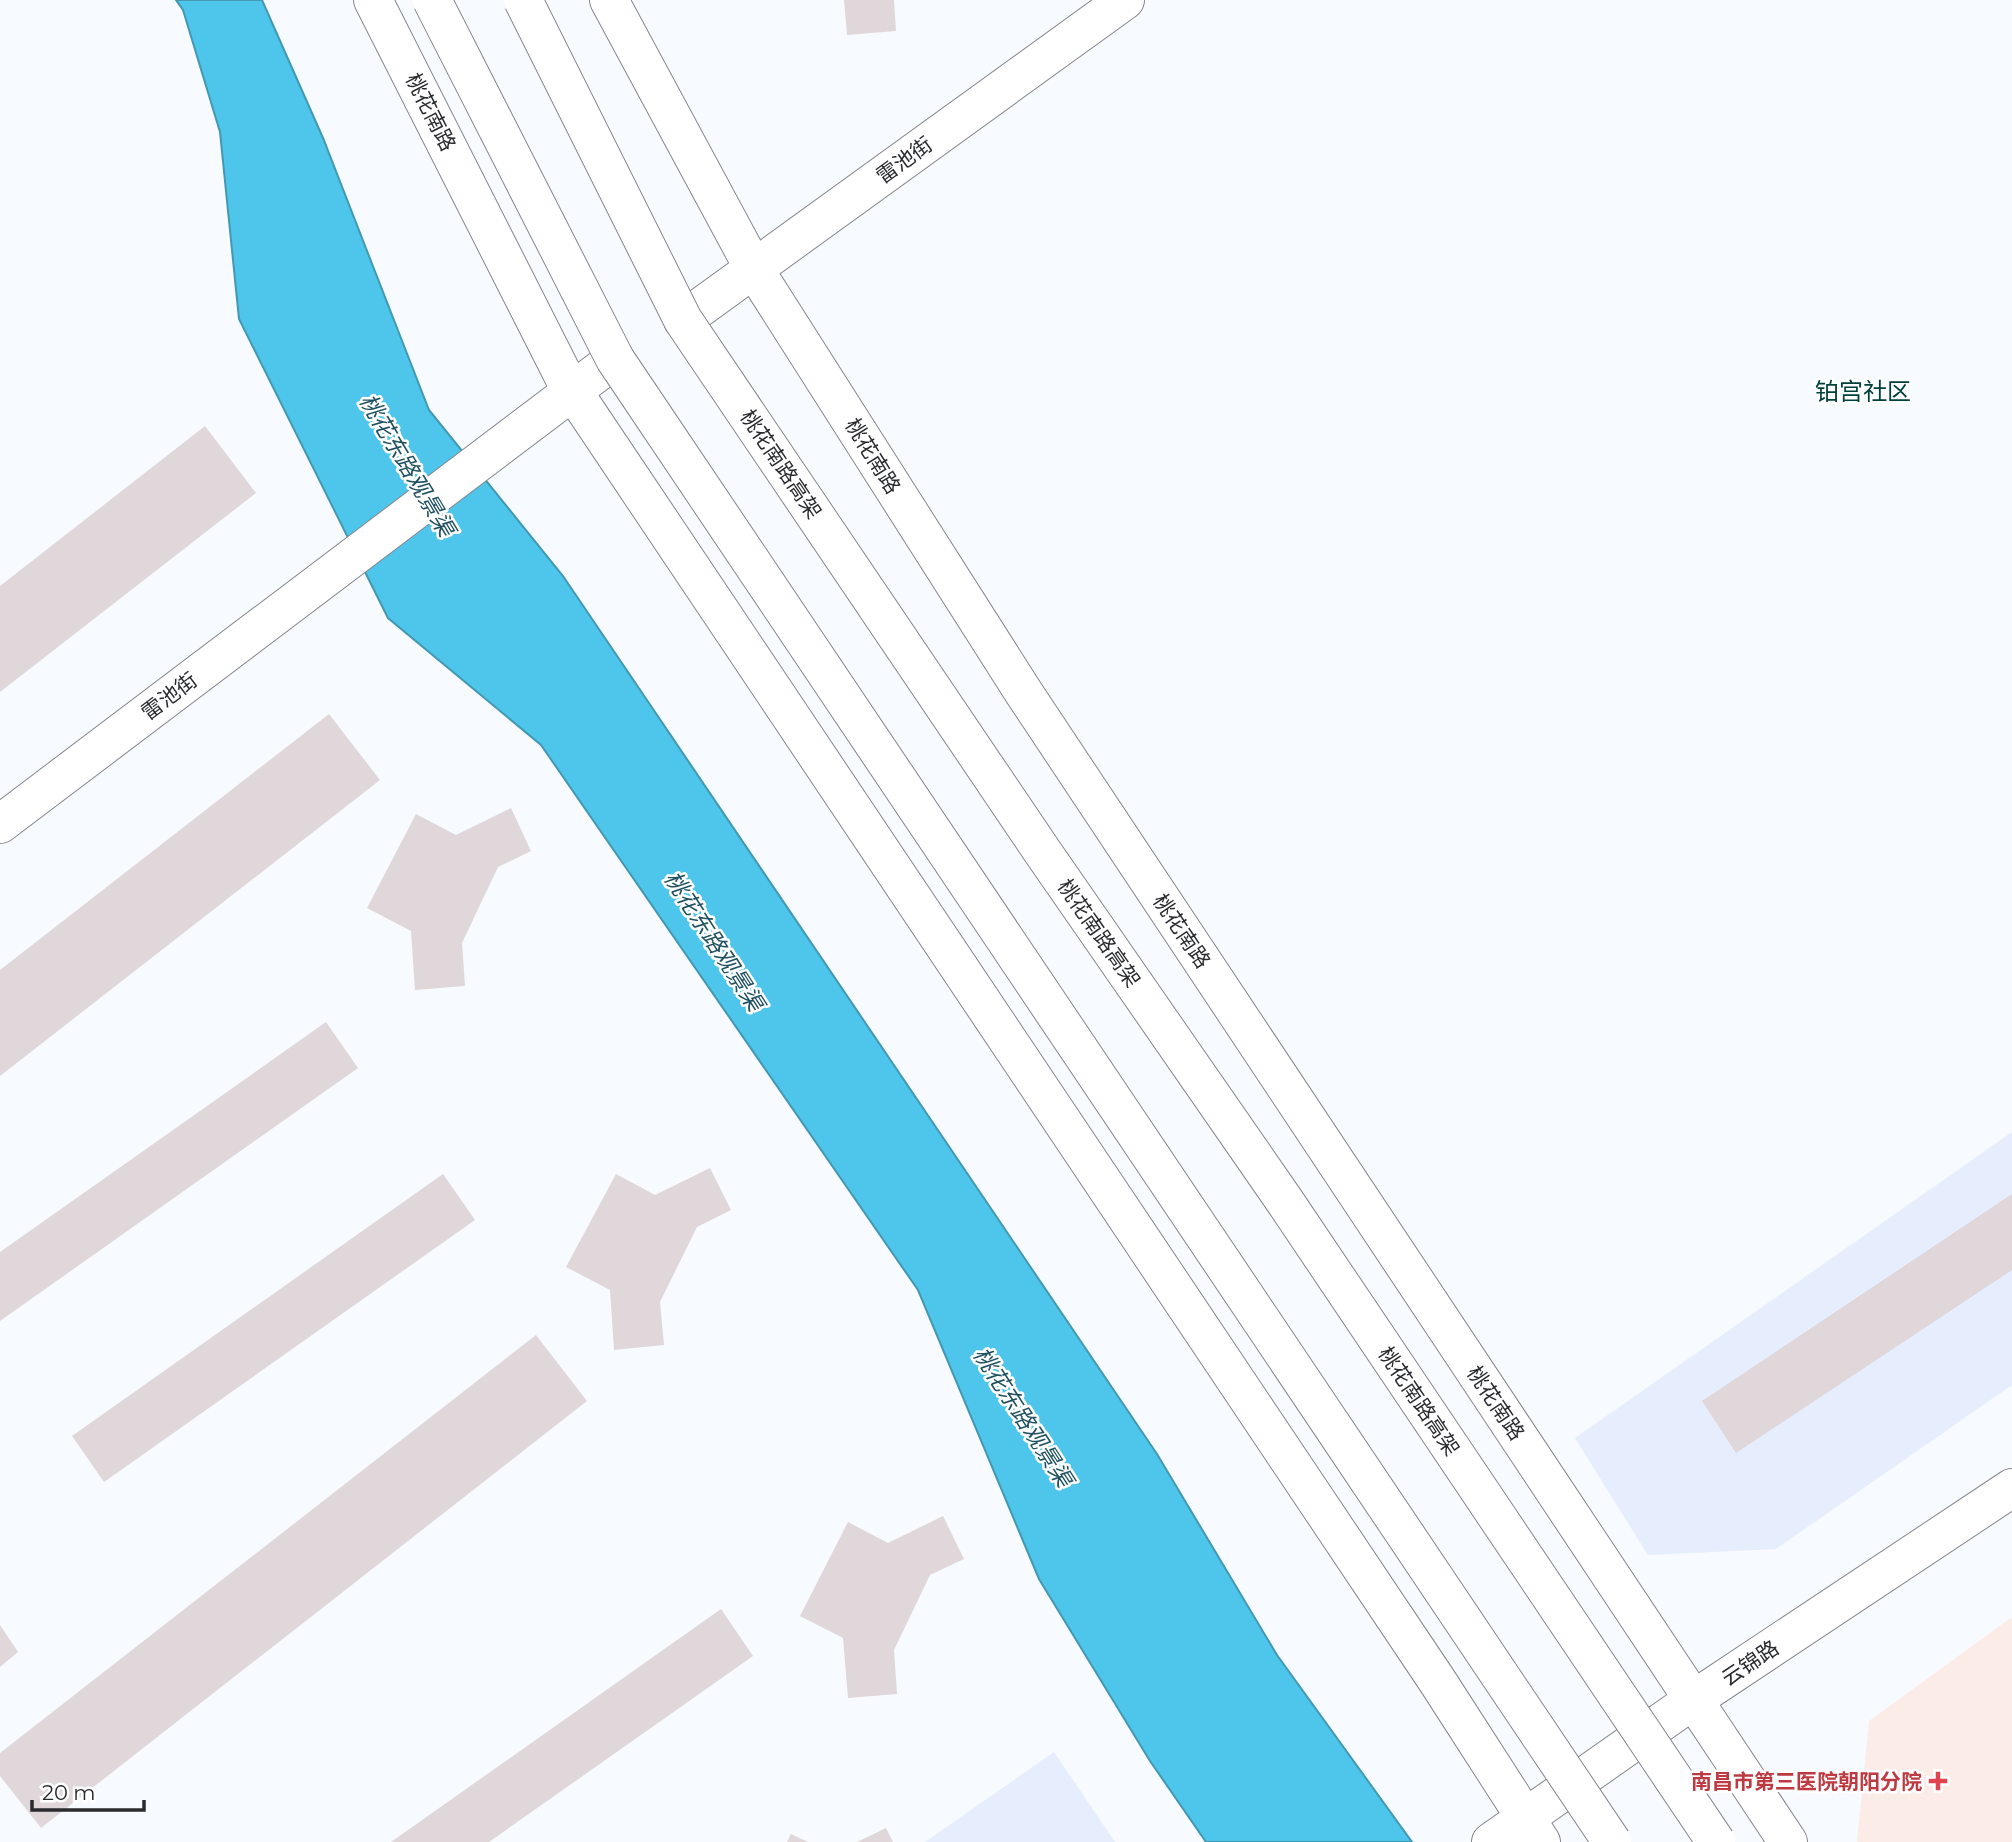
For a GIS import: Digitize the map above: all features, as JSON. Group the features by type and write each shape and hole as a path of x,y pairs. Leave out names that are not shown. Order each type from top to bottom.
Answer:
{"main road":[{"name":"桃花南路","path":"373,0 573,391 1438,1682 1533,1830"},
{"path":"432,0 615,359 1612,1842"},
{"name":"桃花南路高架","path":"523,0 683,320 1020,818 1284,1200 1716,1842"},
{"name":"桃花南路","path":"609,0 754,269 1024,693 1788,1842"},
{"name":"雷池街","path":"683,320 1125,0"},
{"name":"雷池街","path":"0,824 615,359"},
{"name":"云锦路","path":"1491,1842 1533,1830 1693,1700 2012,1489"}],"shaded area":[{"path":"2012,1132 2012,1385 1776,1549 1648,1555 1575,1438"},
{"name":"南昌市第三医院朝阳分院","path":"2012,1617 2012,1842 1857,1842 1869,1721"},
{"path":"1054,1752 1115,1842 925,1842"}],"water":[{"name":"桃花东路观景渠","path":"176,0 262,0 323,138 429,410 563,576 1157,1454 1277,1655 1412,1842 1206,1842 1150,1761 1039,1579 918,1290 541,745 388,618 239,319 220,132 183,10"}],"building":[{"path":"844,0 894,0 896,31 847,35"},
{"path":"205,426 256,493 0,692 0,586"},
{"path":"329,714 380,780 0,1076 0,970"},
{"path":"511,808 531,851 498,867 462,943 465,986 415,990 411,931 367,908 416,814 456,835"},
{"path":"326,1022 358,1068 0,1321 0,1252"},
{"path":"710,1168 731,1210 697,1227 660,1302 664,1345 614,1350 610,1290 566,1267 616,1174 655,1195"},
{"path":"443,1174 475,1220 104,1482 72,1436"},
{"path":"2012,1194 2012,1270 1736,1453 1702,1401"},
{"path":"536,1335 587,1401 41,1828 0,1776 0,1753"},
{"path":"943,1516 964,1559 930,1575 894,1650 897,1694 848,1698 843,1638 800,1616 848,1522 888,1543"},
{"path":"721,1609 753,1656 489,1842 391,1842"},
{"path":"0,1625 18,1652 0,1667"},
{"path":"886,1828 893,1842 857,1842"},
{"path":"791,1834 808,1842 787,1842"}],"place":[{"name":"南昌市第三医院朝阳分院","path":"1938,1781"}],"district":[{"name":"铂宫社区","path":"1863,391"}]}
